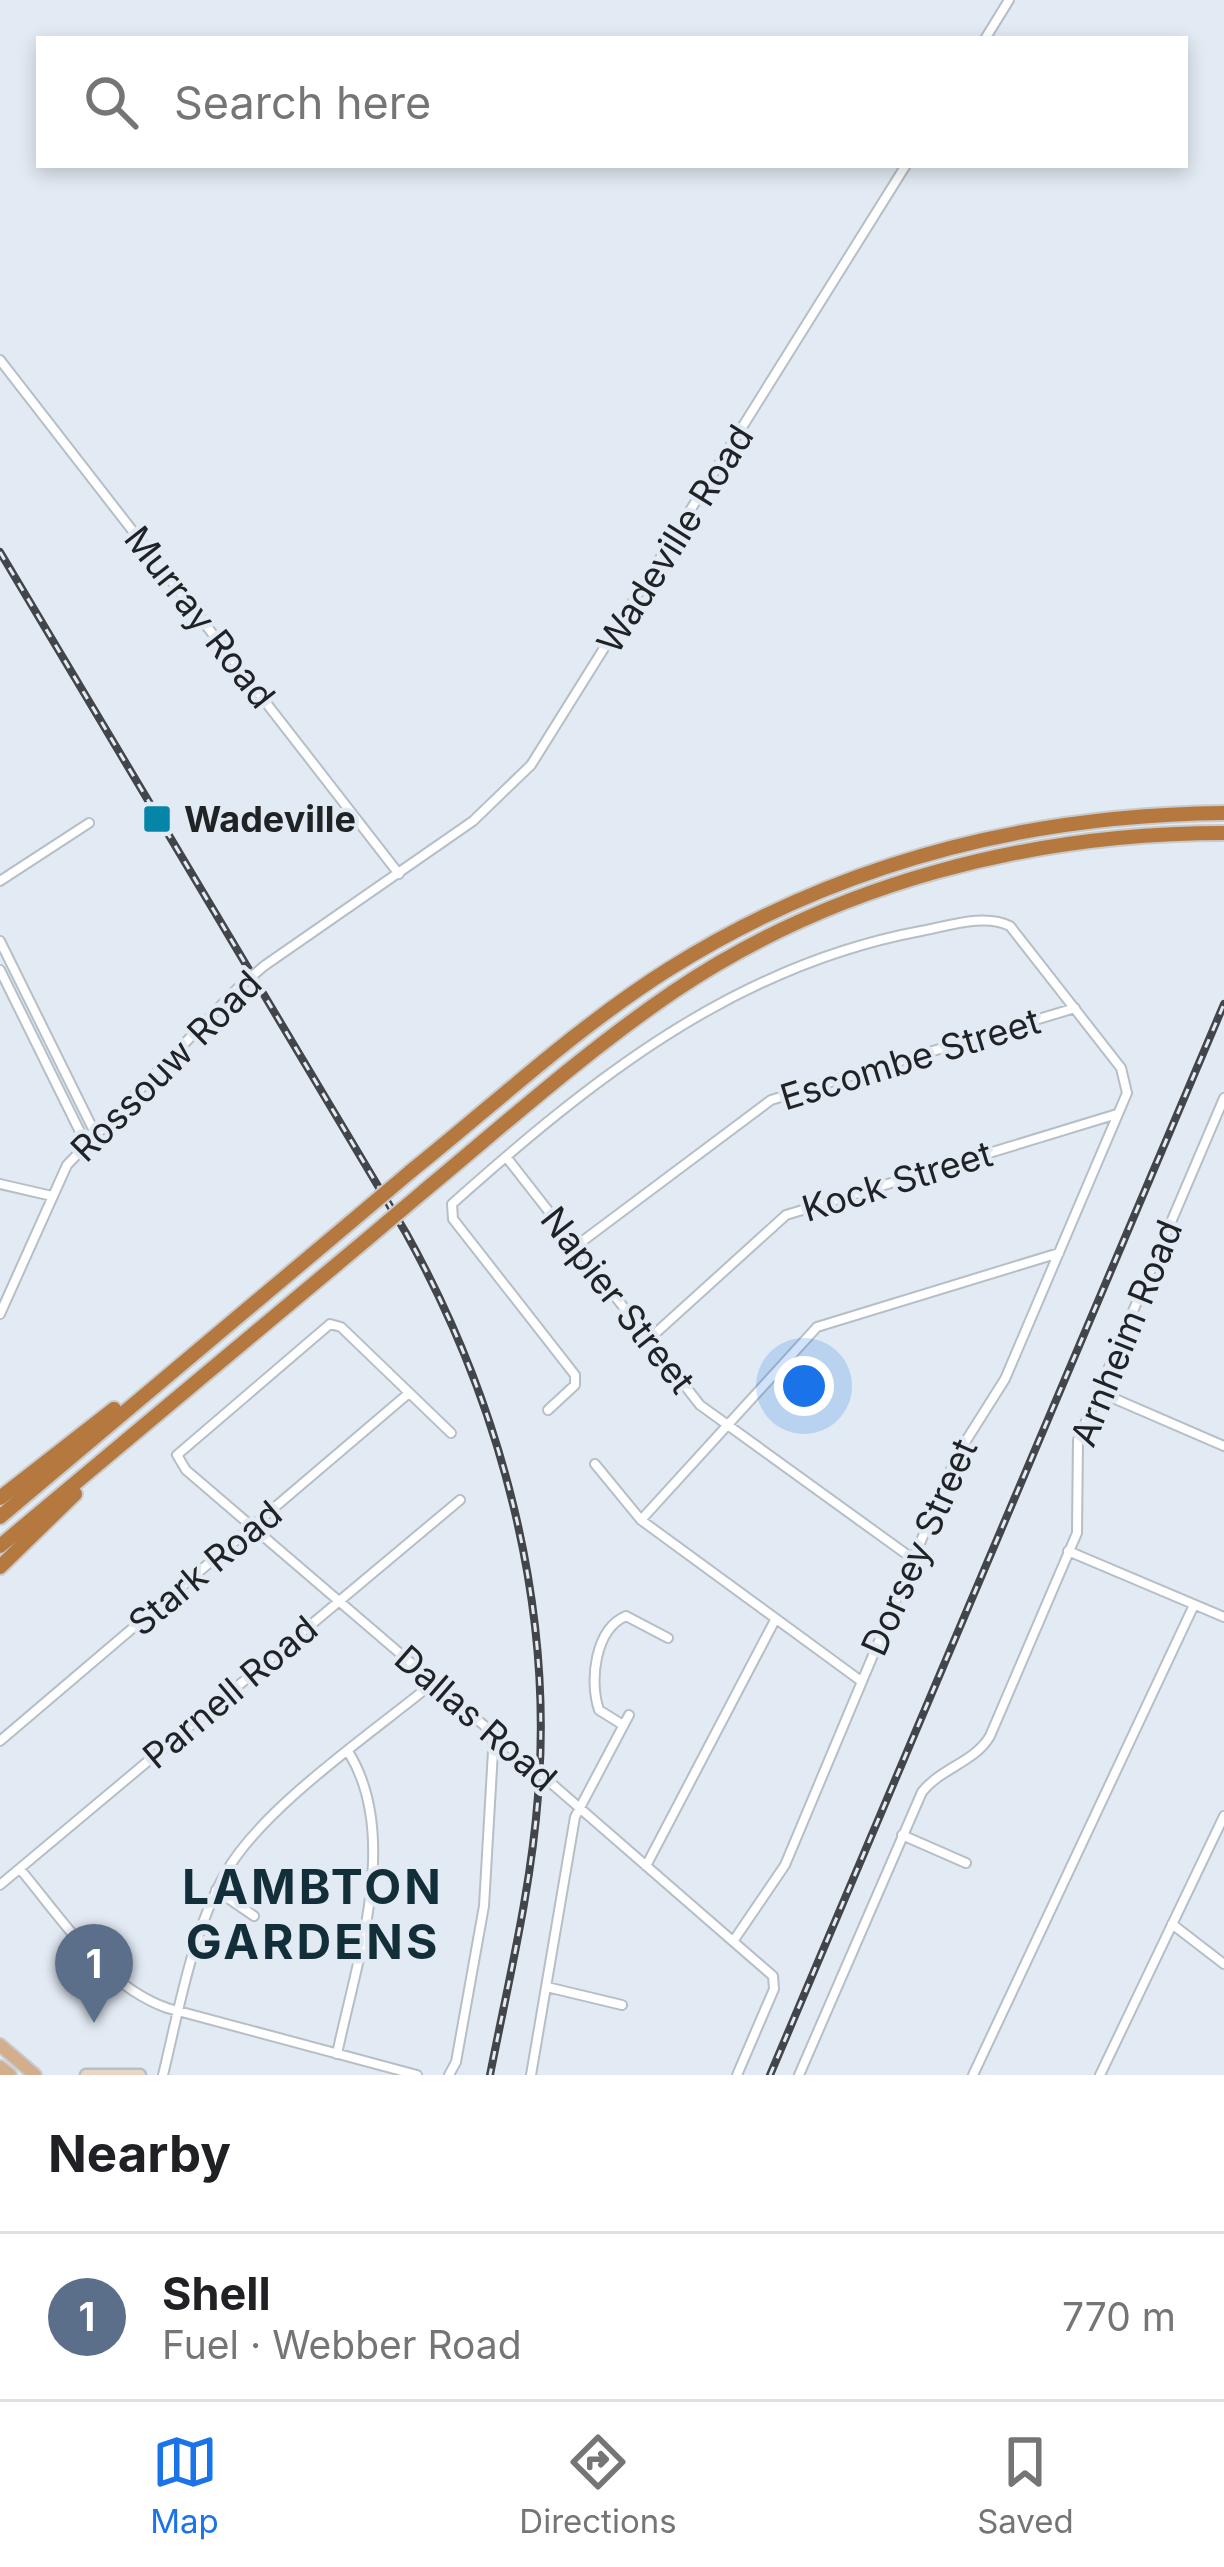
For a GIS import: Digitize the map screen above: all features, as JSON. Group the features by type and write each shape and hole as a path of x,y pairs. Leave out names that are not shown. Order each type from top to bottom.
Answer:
{"highway":[{"path":"0,1517 410,1172 620,1004 784,906 887,865 997,835 1121,816 1224,813"},
{"path":"0,1546 631,1022 734,955 898,883 1003,854 1124,837 1224,833"},
{"path":"0,1498 214,1337"},
{"path":"0,1567 106,1458"}],"main road":[{"path":"0,2045 35,2075"},
{"path":"0,2067 10,2075"},
{"path":"86,2075 102,2071 140,2075"}],"street":[{"path":"987,36 1009,0"},
{"name":"Wadeville Road","path":"399,874 504,795 531,765 904,168"},
{"name":"Murray Road","path":"0,360 399,874"},
{"path":"0,881 89,823"},
{"name":"Rossouw Road","path":"0,1314 52,1196 94,1131 264,966 399,874"},
{"path":"548,1410 575,1385 575,1375 451,1214 452,1204 643,1047 740,989 884,938 989,920 1005,922 1075,1008"},
{"path":"0,941 94,1131"},
{"path":"0,970 85,1142"},
{"name":"Dorsey Street","path":"734,1940 779,1877 956,1455 1005,1379 1118,1114 1127,1085 1121,1068 1075,1008"},
{"name":"Escombe Street","path":"576,1246 770,1100 1075,1008"},
{"path":"27,1025 39,1019"},
{"name":"Arnheim Road","path":"799,2075 902,1834 933,1779 986,1743 1078,1524 1075,1451 1224,1098"},
{"name":"Kock Street","path":"648,1340 786,1215 1118,1114"},
{"name":"Napier Street","path":"507,1159 695,1399 913,1559"},
{"path":"0,1184 52,1196"},
{"path":"641,1520 823,1324 1060,1252"},
{"name":"Dallas Road","path":"409,1393 341,1327 330,1324 177,1455 186,1470 734,1940 775,1982 737,2075"},
{"path":"1099,1392 1224,1446"},
{"path":"409,1393 451,1433"},
{"name":"Stark Road","path":"0,1741 409,1393"},
{"path":"595,1464 641,1520 860,1681"},
{"name":"Parnell Road","path":"0,1885 460,1500"},
{"path":"1068,1551 1224,1617"},
{"path":"974,2075 1194,1605"},
{"path":"530,2075 580,1808 626,1720 599,1710 594,1690 596,1659 614,1623 626,1616 668,1638"},
{"path":"646,1866 775,1620"},
{"path":"163,2075 217,1890 255,1834 434,1682"},
{"path":"448,2075 456,2062 479,1941 494,1734"},
{"path":"338,2054 366,1912 372,1824 368,1785 350,1753"},
{"path":"1100,2075 1224,1816"},
{"path":"902,1834 966,1863"},
{"path":"20,1869 111,1974 139,1995 417,2075"},
{"path":"217,1890 254,1916"},
{"path":"1172,1924 1224,1964"},
{"path":"547,1987 622,2005"}],"railway":[{"path":"0,552 406,1233 469,1365 493,1434 528,1577 541,1723 530,1866 490,2075"},
{"path":"770,2075 1224,1004"}],"place":[{"name":"Wadeville","path":"157,819"},
{"name":"Shell","path":"94,2023"}],"district":[{"name":"LAMBTON GARDENS","path":"313,1914"}]}
